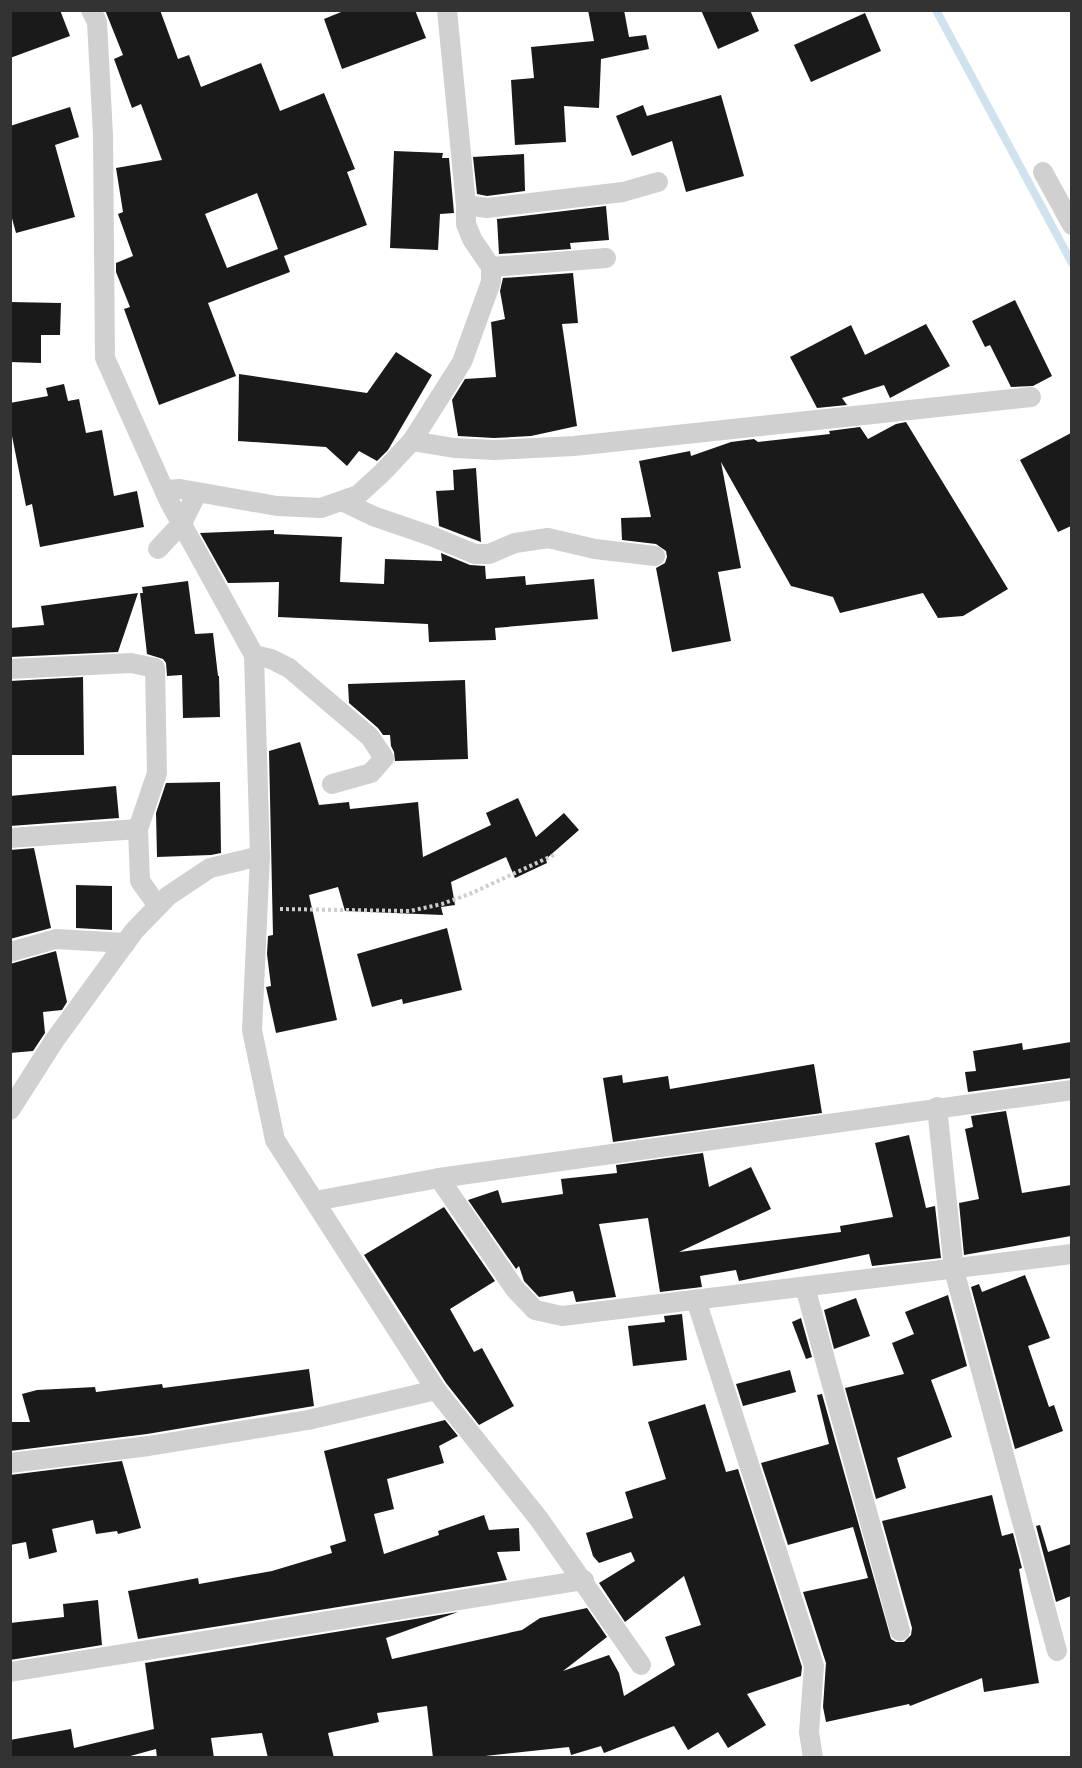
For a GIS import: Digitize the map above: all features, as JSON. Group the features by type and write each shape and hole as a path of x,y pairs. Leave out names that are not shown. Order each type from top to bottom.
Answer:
{"street":[{"path":"91,10 97,22 103,135 105,358 165,490 254,655 261,856 252,1030 275,1140 436,1390 539,1519 642,1665"},
{"path":"165,490 180,489 277,507 321,508 358,495 412,441 462,362 491,282 491,267 472,239 466,224 447,10"},
{"path":"1043,172 1069,214"},
{"path":"466,205 487,208 623,192 658,182"},
{"path":"491,267 606,258"},
{"path":"412,441 454,448 494,450 574,446 1031,397"},
{"path":"158,549 182,523 196,493"},
{"path":"342,501 373,516 475,554 489,554 515,543 548,538 596,549 655,556"},
{"path":"254,655 271,659 289,668 370,737 384,758 371,773 332,784"},
{"path":"10,669 131,663 154,668 157,773 138,829 140,881 158,906"},
{"path":"10,838 138,829"},
{"path":"10,1110 54,1041 134,932 158,906 168,896 210,868 261,856"},
{"path":"10,952 56,939 126,943"},
{"path":"315,1201 439,1178 1071,1090"},
{"path":"937,1107 954,1270 1057,1651"},
{"path":"439,1178 515,1289 535,1310 562,1317 1071,1254"},
{"path":"805,1287 900,1631"},
{"path":"696,1300 814,1666 809,1732 813,1758"},
{"path":"10,1463 149,1446 308,1420 436,1390"},
{"path":"10,1672 584,1580"}],"path":[{"path":"258,908 410,911 462,897 556,854"}],"building":[{"path":"10,10 60,10 70,36 10,58"},
{"path":"105,10 160,10 178,59 189,55 201,87 261,63 280,111 324,93 355,169 347,172 367,225 284,256 290,272 208,303 236,376 159,405 124,309 130,307 116,272 116,263 133,256 118,214 123,212 116,168 162,160 141,104 132,108 114,59 123,55","holes":["257,193 278,249 227,268 205,214"]},
{"path":"346,10 415,10 426,38 342,69 324,19"},
{"path":"588,10 624,10 629,37 646,35 649,49 601,59 599,108 564,106 566,142 515,145 511,80 534,78 531,47 594,41"},
{"path":"701,10 750,10 759,31 718,49"},
{"path":"865,13 881,51 811,82 794,45"},
{"path":"721,95 744,176 686,192 672,141 632,156 616,116 643,105 647,116"},
{"path":"70,107 79,137 55,145 75,217 16,233 10,211 10,126"},
{"path":"394,151 443,153 442,158 449,158 454,213 440,214 438,250 390,248"},
{"path":"524,154 525,191 487,196 477,194 473,157"},
{"path":"606,206 609,240 570,243 571,249 499,254 497,219"},
{"path":"573,273 578,323 562,324 577,426 531,436 494,438 458,436 452,400 465,379 496,377 491,322 505,319 500,291 503,278"},
{"path":"1015,300 1052,376 1033,386 1011,387 990,345 985,347 972,321"},
{"path":"10,302 61,303 60,335 41,335 41,363 10,362"},
{"path":"926,324 950,366 890,398 884,385 842,398 847,405 817,408 790,357 851,325 865,355"},
{"path":"396,352 432,375 388,450 377,461 359,451 347,466 326,447 238,441 239,374 367,393"},
{"path":"64,384 68,401 79,399 86,433 102,430 114,496 137,491 144,527 40,547 32,504 26,506 10,426 10,403 48,396 46,388"},
{"path":"906,422 1008,589 963,616 938,618 923,593 840,613 833,597 791,586 721,462 741,568 718,572 731,641 672,652 656,568 665,563 666,551 656,544 622,540 621,518 651,517 639,461 690,451 691,456 731,442 754,439 758,442 830,434 829,431 860,427 868,439 896,424"},
{"path":"1071,433 1071,526 1058,532 1020,460"},
{"path":"476,468 481,542 439,526 436,491 454,490 453,470"},
{"path":"274,530 274,534 342,537 340,582 384,584 385,559 442,561 441,553 470,565 485,566 486,579 525,576 526,585 594,579 598,619 495,628 496,640 429,642 428,624 278,617 279,582 228,583 200,533"},
{"path":"188,581 195,634 213,633 219,676 220,717 183,718 182,675 167,676 166,663 163,659 147,654 140,593 143,593 142,587"},
{"path":"138,593 118,652 10,657 10,628 44,625 41,606"},
{"path":"83,677 84,755 10,755 10,681"},
{"path":"465,680 468,759 395,761 390,735 383,735 349,703 348,684"},
{"path":"300,742 319,805 349,802 350,809 418,802 423,857 491,825 486,813 518,798 536,837 564,813 579,830 546,859 547,863 515,878 506,857 451,882 455,905 441,907 443,915 345,911 338,887 309,895 337,1020 276,1033 266,987 271,986 267,954 268,936 273,935 269,751"},
{"path":"220,782 221,853 157,857 156,813 166,783"},
{"path":"116,786 119,818 10,826 10,796"},
{"path":"34,848 51,928 10,939 10,850"},
{"path":"76,885 112,886 112,930 76,928"},
{"path":"447,928 462,990 403,1004 402,999 372,1007 357,954"},
{"path":"56,951 67,1002 62,1010 43,1012 45,1033 33,1051 10,1053 10,964"},
{"path":"1071,1042 1071,1078 968,1092 965,1072 976,1071 973,1051 1022,1043 1023,1050"},
{"path":"814,1064 822,1113 613,1142 603,1078 622,1075 623,1083 668,1076 670,1089"},
{"path":"1006,1111 1022,1193 1071,1185 1071,1236 964,1255 959,1203 979,1199 965,1129 973,1127 971,1116"},
{"path":"909,1135 926,1208 935,1206 941,1258 872,1266 869,1254 739,1281 736,1270 700,1276 702,1287 660,1292 648,1218 599,1224 616,1297 576,1302 573,1291 539,1297 524,1281 519,1266 516,1269 468,1200 498,1190 502,1203 563,1194 561,1179 617,1173 616,1165 703,1153 709,1187 751,1167 771,1209 679,1252 841,1232 840,1226 893,1217 875,1143"},
{"path":"444,1207 495,1281 450,1309 474,1352 482,1348 514,1406 479,1425 446,1383 364,1255"},
{"path":"1025,1275 1050,1338 1028,1346 1049,1407 1054,1405 1063,1431 1015,1449 971,1287 979,1284 982,1292"},
{"path":"948,1295 967,1366 931,1380 952,1437 897,1458 906,1488 876,1499 845,1388 904,1374 892,1343 914,1334 905,1312"},
{"path":"856,1298 870,1336 834,1349 824,1310"},
{"path":"682,1314 687,1360 633,1366 628,1326 665,1322 664,1316"},
{"path":"801,1318 812,1357 806,1359 792,1322"},
{"path":"309,1369 314,1406 147,1434 10,1451 10,1422 30,1422 22,1394 37,1390 95,1387 96,1392 162,1384 163,1388"},
{"path":"790,1370 796,1392 743,1406 736,1384"},
{"path":"822,1394 891,1639 904,1642 911,1635 912,1628 882,1521 992,1495 1002,1536 1013,1533 1022,1568 1019,1569 1039,1683 984,1692 982,1678 910,1706 909,1704 826,1722 823,1707 826,1663 803,1592 868,1578 853,1527 788,1545 761,1463 829,1444 817,1395"},
{"path":"705,1404 726,1472 738,1469 802,1667 801,1676 747,1694 766,1725 728,1748 718,1732 688,1750 674,1726 604,1753 601,1746 571,1755 569,1747 467,1758 433,1758 427,1706 377,1713 379,1722 328,1733 334,1758 268,1758 262,1733 211,1738 214,1758 157,1758 156,1749 123,1758 10,1758 10,1740 71,1729 74,1748 154,1729 145,1663 458,1612 386,1638 392,1659 522,1630 540,1618 587,1608 607,1637 563,1671 609,1655 619,1673 624,1696 675,1665 665,1637 701,1625 684,1576 625,1622 599,1583 635,1561 631,1552 599,1563 593,1556 586,1533 633,1518 625,1492 666,1479 648,1422"},
{"path":"445,1420 458,1436 439,1446 444,1463 387,1479 394,1509 374,1514 384,1554 439,1535 438,1531 484,1515 489,1530 519,1528 520,1551 497,1552 507,1580 138,1639 128,1591 198,1578 199,1584 272,1571 332,1553 330,1546 346,1541 324,1451"},
{"path":"122,1461 141,1528 118,1534 117,1531 96,1534 93,1520 52,1529 57,1552 29,1559 26,1542 10,1545 10,1475"},
{"path":"1040,1525 1048,1552 1071,1544 1071,1596 1056,1602 1036,1526"},
{"path":"98,1600 102,1645 10,1660 10,1623 64,1617 63,1604"}],"waterway":[{"path":"936,10 1072,263"}]}
